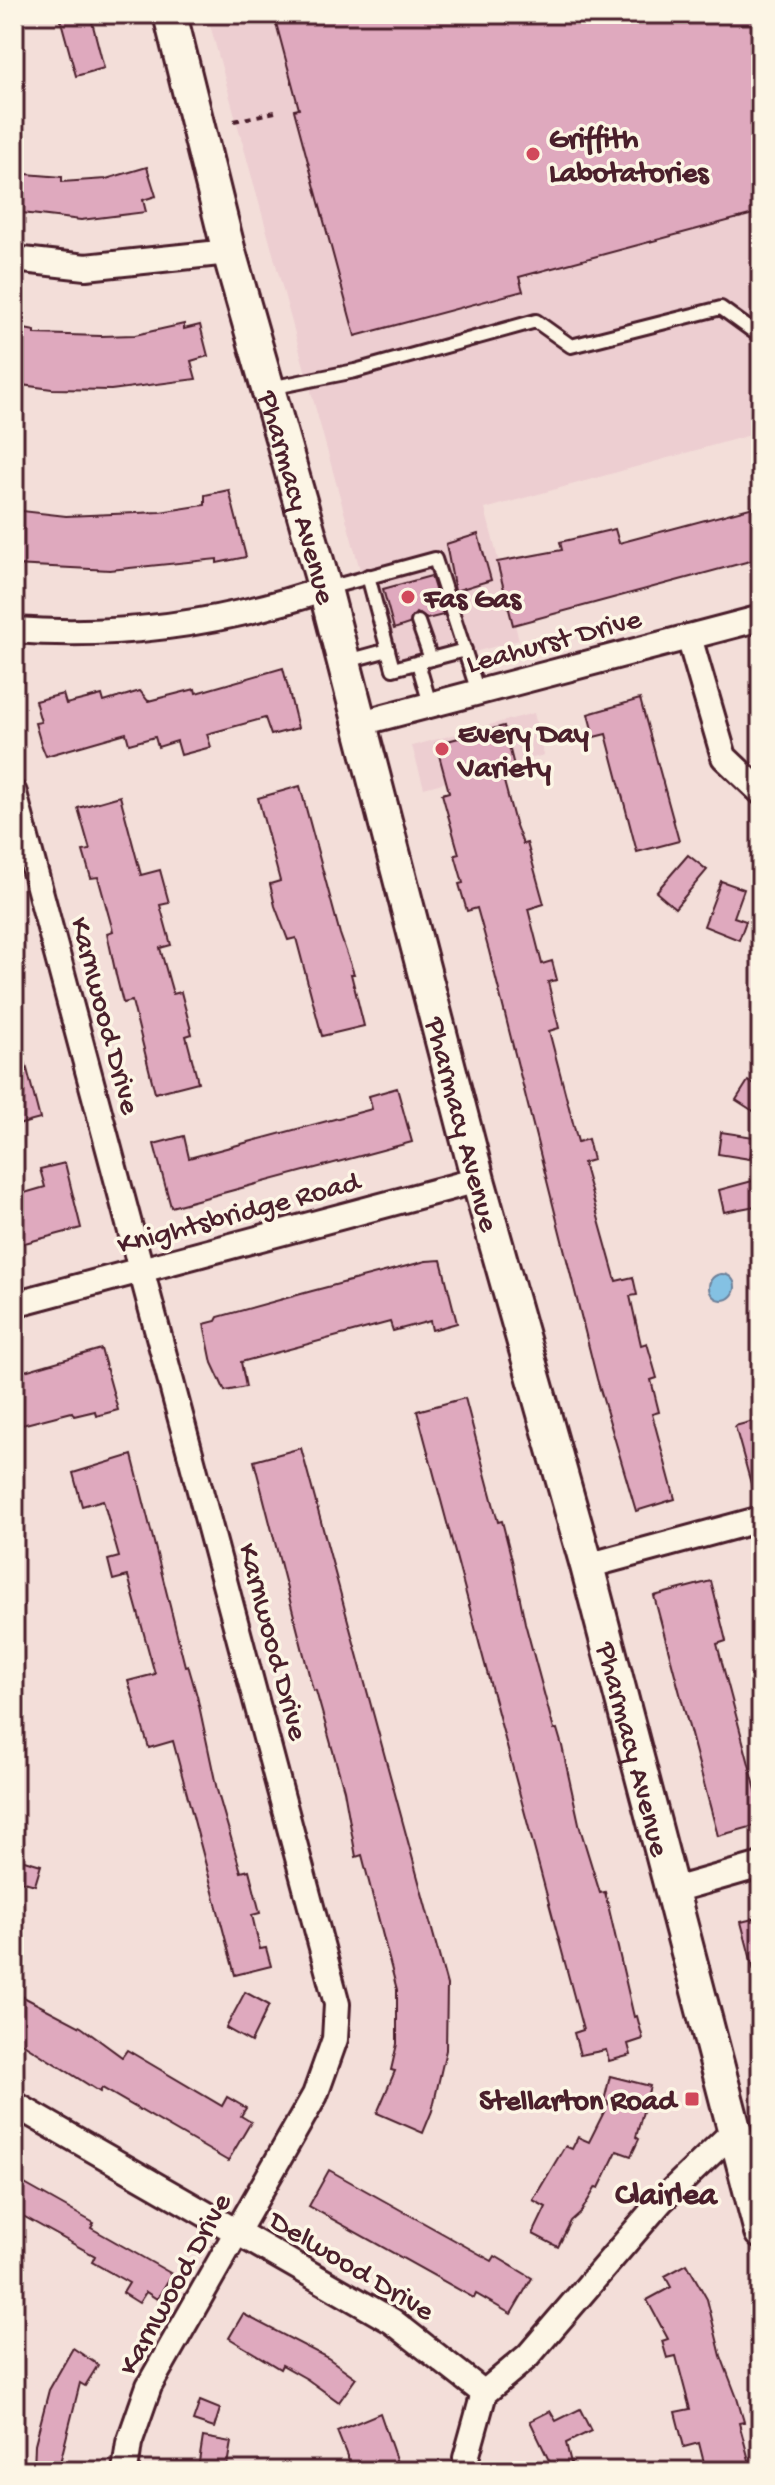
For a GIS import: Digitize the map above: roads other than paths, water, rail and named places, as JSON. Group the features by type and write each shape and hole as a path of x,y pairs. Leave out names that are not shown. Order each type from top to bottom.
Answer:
{"street":[{"name":"Pharmacy Avenue","path":"170,14 229,252 325,589 478,1180 587,1566 733,2132 760,2223"},
{"path":"14,259 86,267 229,252"},
{"path":"14,630 141,631 280,604 325,589"},
{"name":"Leahurst Drive","path":"361,723 761,618"},
{"path":"689,637 724,757 761,792"},
{"name":"Karnwood Drive","path":"14,793 337,2004 335,2039 315,2095 149,2386 129,2443 125,2471"},
{"name":"Knightsbridge Road","path":"14,1304 478,1180"},
{"path":"587,1566 761,1519"},
{"path":"670,1891 761,1865"},
{"name":"Delwood Drive","path":"14,2104 392,2321 484,2393"},
{"path":"469,2471 466,2458 484,2393 528,2356 661,2201 733,2132"}],"lane":[{"path":"270,388 355,371 536,321 571,346 721,308 761,337"},
{"path":"325,589 435,559 478,692"},
{"path":"401,568 406,583"},
{"path":"368,576 393,669 465,650"},
{"path":"418,622 430,704"},
{"path":"344,662 388,650"}],"water":[{"path":"722,1274 731,1278 735,1287 731,1296 722,1300 713,1296 709,1287 713,1278"}],"place":[{"name":"Griffith Labotatories","path":"533,154"},
{"name":"Fas Gas","path":"408,597"},
{"name":"Every Day Variety","path":"442,749"},
{"name":"Stellarton Road","path":"692,2099"}],"district":[{"name":"Clairlea","path":"666,2192"}]}
